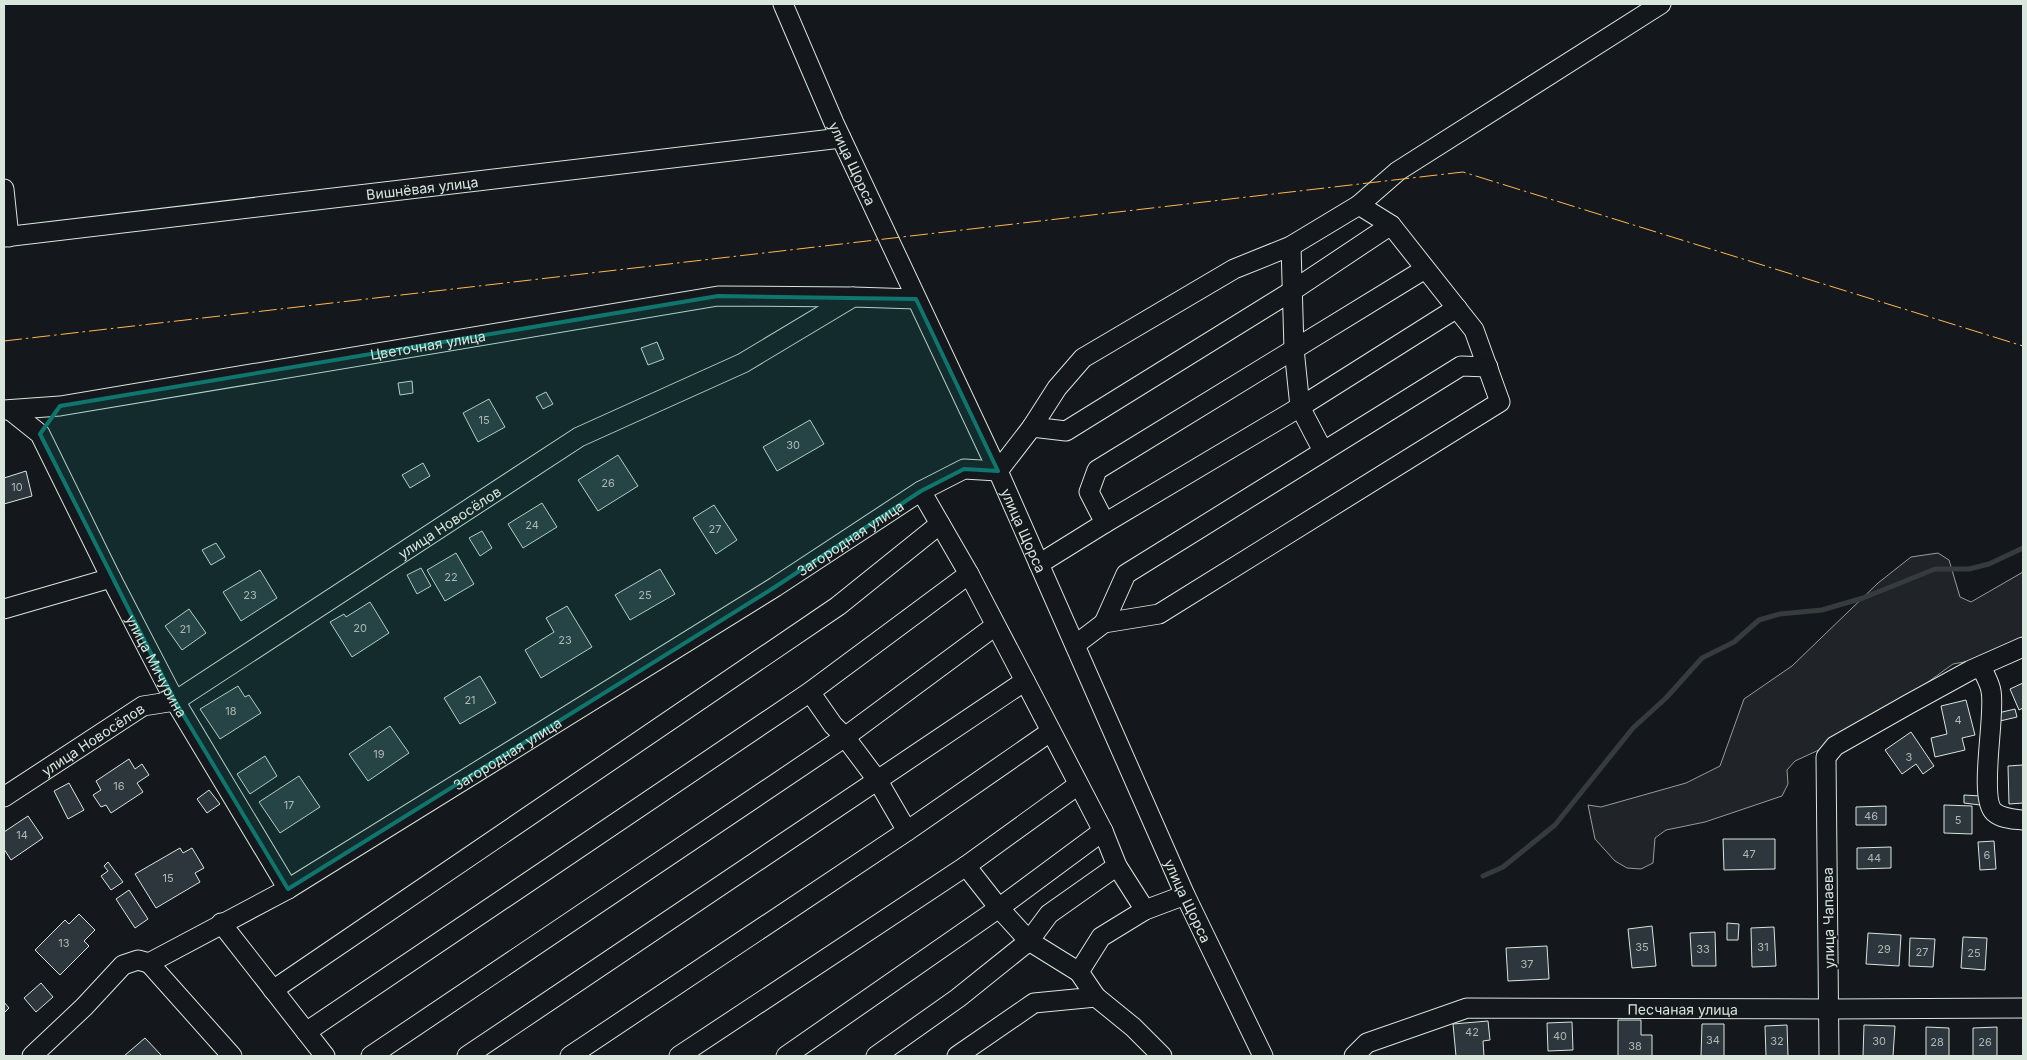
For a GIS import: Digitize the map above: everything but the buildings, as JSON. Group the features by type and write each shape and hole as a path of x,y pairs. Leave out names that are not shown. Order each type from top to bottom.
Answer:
{"street":[{"name":"улица Щорса","path":"783,4 841,138 998,471 1186,895 1263,1056"},
{"path":"998,471 1032,427 1057,388 1083,358 1234,269 1291,246 1359,205 1398,171 1662,4"},
{"name":"Вишнёвая улица","path":"7,237 841,138"},
{"path":"4,189 7,237"},
{"path":"1074,645 1104,623 1159,614 1500,402 1474,330 1391,224 1359,205"},
{"path":"1032,427 1066,431 1292,291 1391,224"},
{"path":"1291,246 1294,350 1300,407 1323,451"},
{"path":"1105,523 1090,492 1097,470 1425,269"},
{"name":"Цветочная улица","path":"7,410 60,406 718,296 853,297"},
{"path":"853,297 916,299"},
{"name":"улица Новосёлов","path":"4,796 142,706 175,701 579,437 743,363 853,297"},
{"path":"1039,564 1300,407 1457,308"},
{"path":"1104,623 1126,574 1461,366 1488,367"},
{"path":"40,434 60,406"},
{"name":"улица Мичурина","path":"7,410 40,434 111,578 175,701 288,888"},
{"name":"Загородная улица","path":"32,1056 84,1007 123,966 138,960 149,963 288,888 775,587 921,491 964,469 998,471"},
{"path":"921,491 969,574 1025,681 1103,831 1117,866 1145,910"},
{"path":"273,990 838,606 940,524"},
{"path":"306,1032 810,692 969,574"},
{"path":"4,609 111,578"},
{"path":"371,1056 845,737 995,626"},
{"name":"улица Чапаева","path":"1829,1056 1826,757 1835,746 1909,704 1980,666 2023,647"},
{"path":"1980,666 1992,690 1987,787 1990,804 1994,812 2010,819 2023,820"},
{"path":"467,1056 1025,681"},
{"path":"810,692 833,725 845,737 878,781 907,831"},
{"path":"570,1056 907,831 1050,732"},
{"path":"679,1056 966,866 1078,785"},
{"path":"786,1056 999,908 1103,831"},
{"path":"966,866 999,908 1029,941 1079,972 1096,997 1133,1026 1162,1056"},
{"path":"876,1056 958,998 1029,941 1049,914 1117,866"},
{"path":"1079,972 1101,937 1145,910 1186,895"},
{"path":"222,923 325,1056"},
{"path":"149,963 232,1056"},
{"path":"958,1056 1034,1003 1096,997"},
{"name":"Песчаная улица","path":"1354,1056 1367,1043 1467,1008 1829,1010 2023,1008"}],"highlighted area":[{"path":"718,296 916,299 998,471 964,469 921,491 775,587 288,889 175,701 40,434 60,406"}],"shaded area":[{"path":"1938,553 1949,560 1960,597 1971,602 2023,572 2023,650 1953,664 1860,731 1795,761 1787,770 1788,784 1782,796 1705,822 1666,830 1655,838 1653,863 1641,869 1627,868 1615,861 1595,839 1588,805 1601,807 1686,783 1720,766 1744,699 1792,666 1878,583 1911,557"}],"waterway":[{"path":"1483,876 1503,867 1555,825 1633,728 1666,698 1702,658 1734,642 1759,620 1780,614 1822,610 1863,598 1935,569 1969,569 1989,564 2023,548"}],"power":[{"path":"4,341 1463,172 2023,346"}]}
